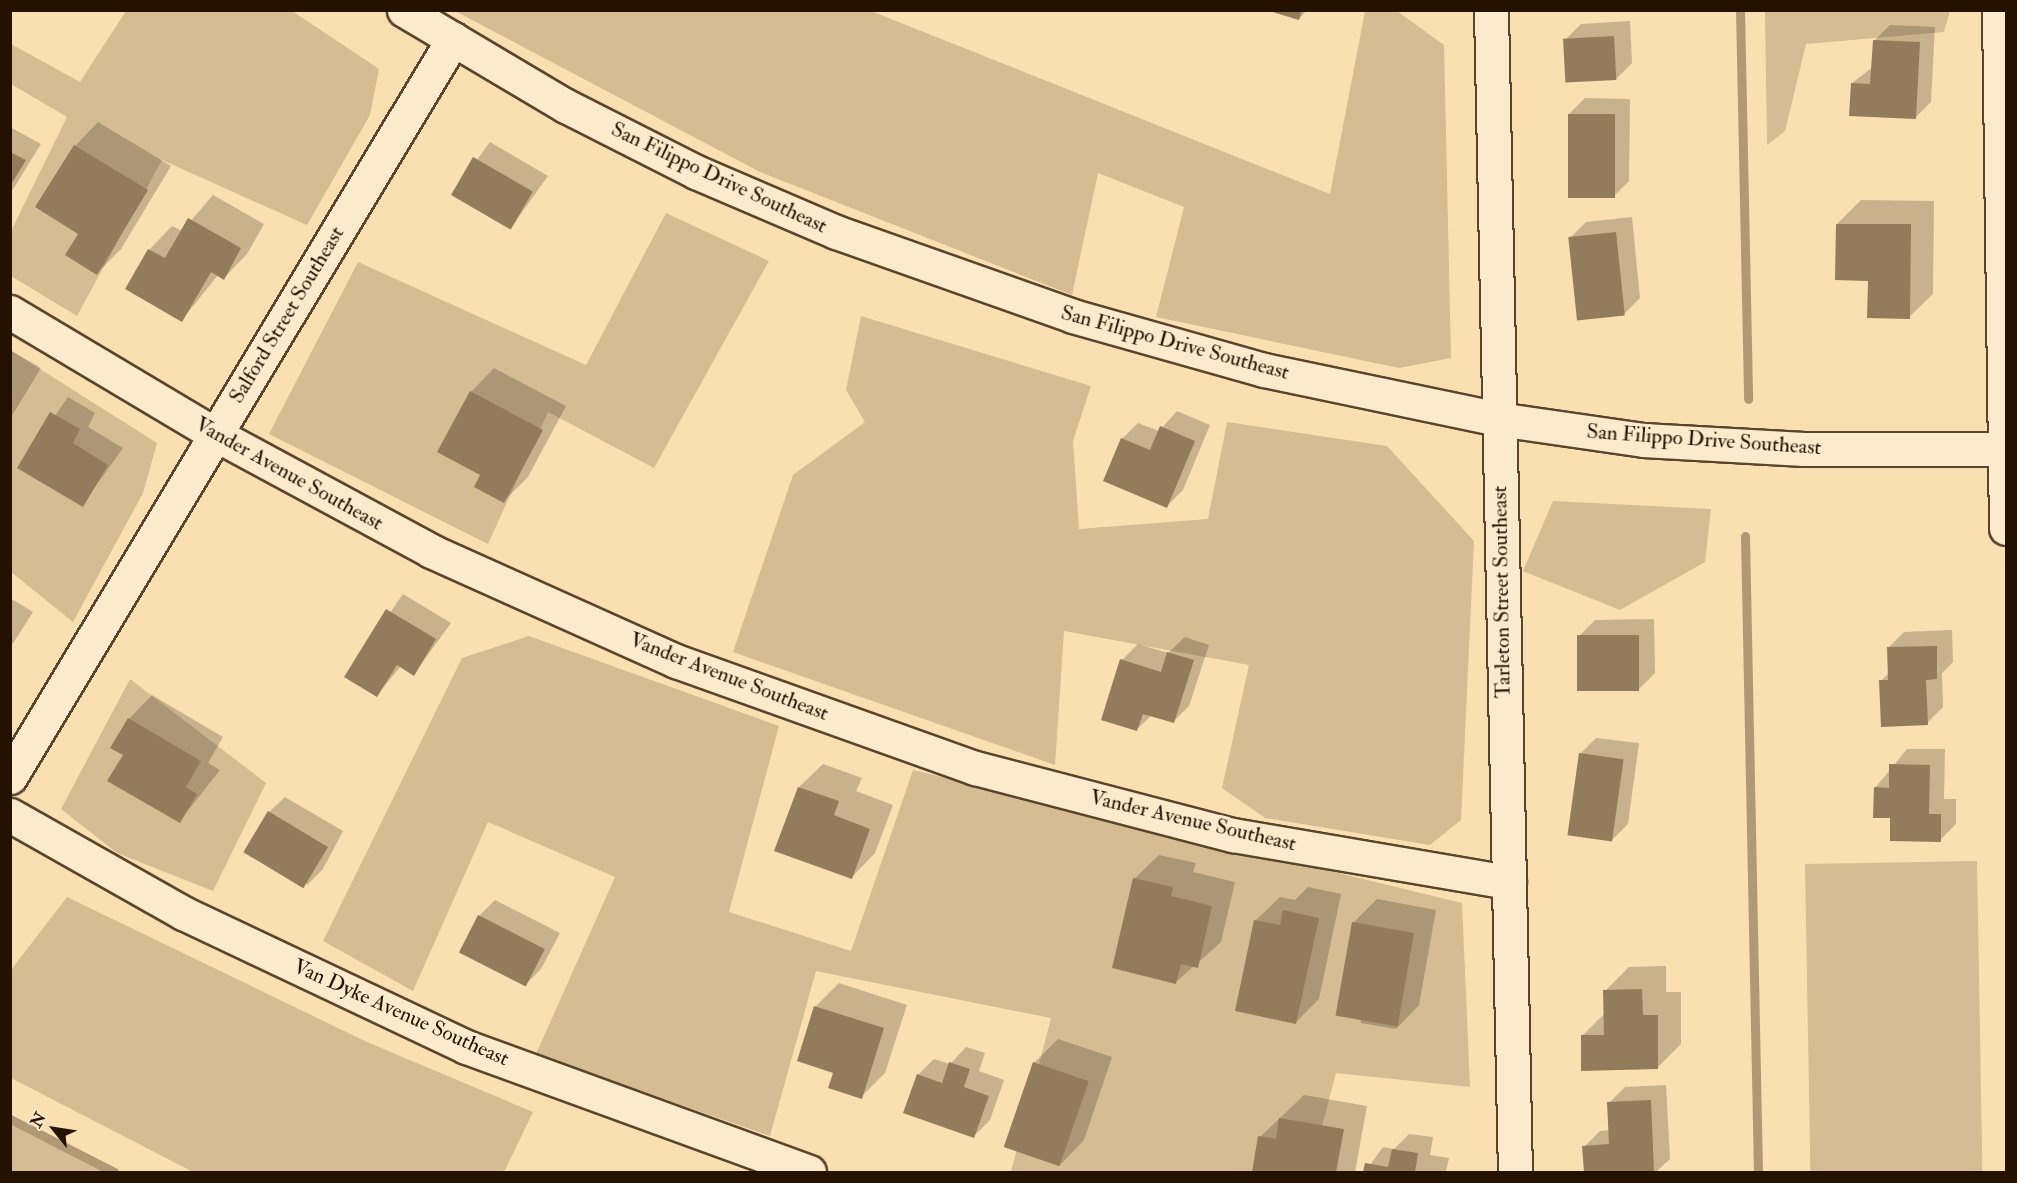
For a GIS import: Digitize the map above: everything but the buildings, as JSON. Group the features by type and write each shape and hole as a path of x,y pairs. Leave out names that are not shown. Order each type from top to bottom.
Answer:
{"street":[{"name":"San Filippo Drive Southeast","path":"404,10 566,106 696,172 836,232 1073,316 1264,370 1498,419 1689,443 1804,449 2006,450"},
{"name":"Tarleton Street Southeast","path":"1491,10 1515,1173"},
{"path":"1999,10 2007,528"},
{"name":"Salford Street Southeast","path":"10,777 453,39"},
{"name":"Vander Avenue Southeast","path":"10,312 215,434 431,552 666,656 975,768 1233,835 1509,882"},
{"name":"Van Dyke Avenue Southeast","path":"10,815 183,913 466,1047 809,1173"}],"shaded area":[{"path":"1765,10 1950,11 1944,32 1806,44 1785,131 1767,145"},
{"path":"126,11 292,11 379,69 370,115 307,225 162,160 77,316 11,276 10,233 67,117 11,84 11,44 80,82"},
{"path":"455,11 871,11 1330,194 1365,11 1397,11 1444,45 1451,358 1399,368 1156,317 1184,207 1098,173 1072,295 760,172"},
{"path":"666,213 769,261 654,468 548,412 488,544 269,434 358,262 586,365"},
{"path":"861,316 1091,386 1073,441 1079,529 1208,519 1227,422 1387,446 1474,541 1461,820 1430,845 1265,818 1222,788 1249,665 1064,631 1055,765 733,652 793,475 865,422 846,390"},
{"path":"10,350 157,443 143,493 73,622 11,572"},
{"path":"1553,501 1711,509 1705,562 1620,610 1523,571"},
{"path":"529,636 779,726 729,912 851,951 913,770 1462,903 1470,1087 1336,1073 1310,1172 1011,1172 1051,1018 816,971 770,1136 536,1054 615,877 488,822 413,991 323,941 462,658"},
{"path":"130,679 266,783 213,891 117,853 61,809"},
{"path":"1977,861 1982,1172 1810,1172 1805,864"},
{"path":"67,897 367,1042 533,1112 504,1172 193,1172 11,1078 11,970"},
{"path":"11,1125 105,1172 11,1172"}],"waterway":[{"path":"1740,10 1748,399"},
{"path":"1745,536 1758,1172"},
{"path":"10,1119 114,1172"}]}
